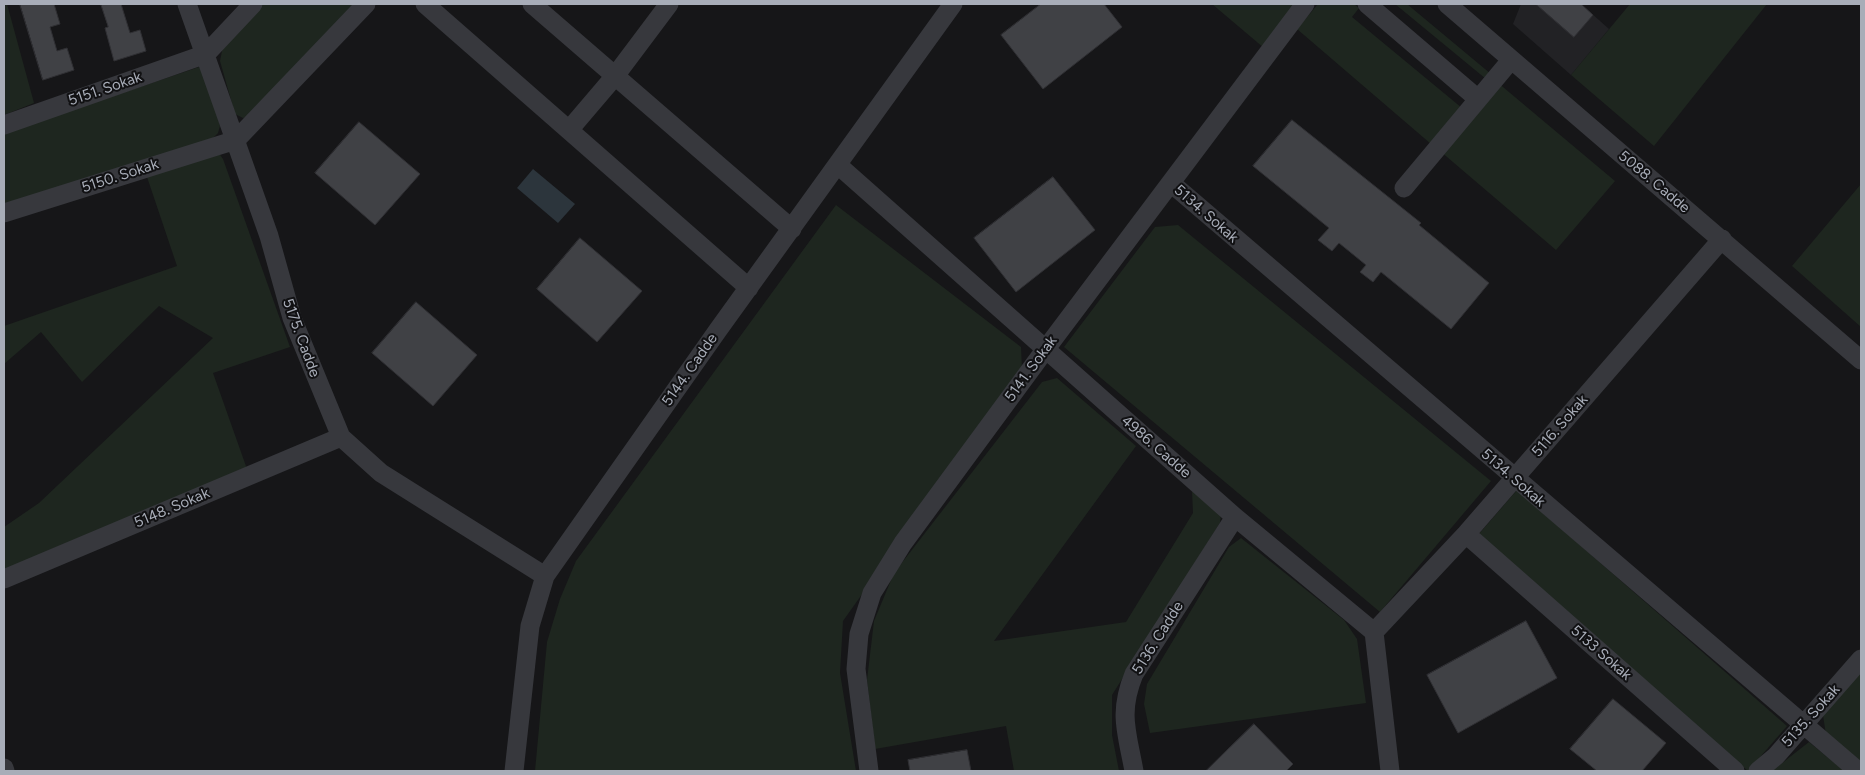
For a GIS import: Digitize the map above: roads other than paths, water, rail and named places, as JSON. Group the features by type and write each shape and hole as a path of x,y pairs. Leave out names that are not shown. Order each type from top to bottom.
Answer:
{"street":[{"name":"5175. Cadde","path":"187,4 269,236 292,318 341,437 381,472 545,576"},
{"path":"206,54 253,4"},
{"path":"236,140 366,4"},
{"path":"425,4 749,288"},
{"path":"532,4 792,229"},
{"path":"569,130 615,76 669,4"},
{"name":"5144. Cadde","path":"514,771 530,626 545,576 953,4"},
{"name":"5141. Sokak","path":"869,771 856,669 859,634 872,593 903,543 1170,182 1305,4"},
{"path":"1367,4 1478,99"},
{"name":"5088. Cadde","path":"1447,4 1861,360"},
{"name":"5151. Sokak","path":"4,125 206,54"},
{"path":"1404,188 1512,60"},
{"name":"5150. Sokak","path":"4,213 236,140"},
{"name":"4986. Cadde","path":"838,165 1235,517 1374,632"},
{"name":"5134. Sokak","path":"1170,182 1514,479 1858,771"},
{"name":"5116. Sokak","path":"1374,632 1466,534 1722,239"},
{"name":"5148. Sokak","path":"4,579 341,437"},
{"name":"5136. Cadde","path":"1134,771 1124,712 1126,695 1134,674 1235,517"},
{"name":"5133 Sokak","path":"1466,534 1735,771"},
{"path":"1374,632 1390,771"},
{"name":"5135. Sokak","path":"1758,771 1803,726 1861,659"}]}
